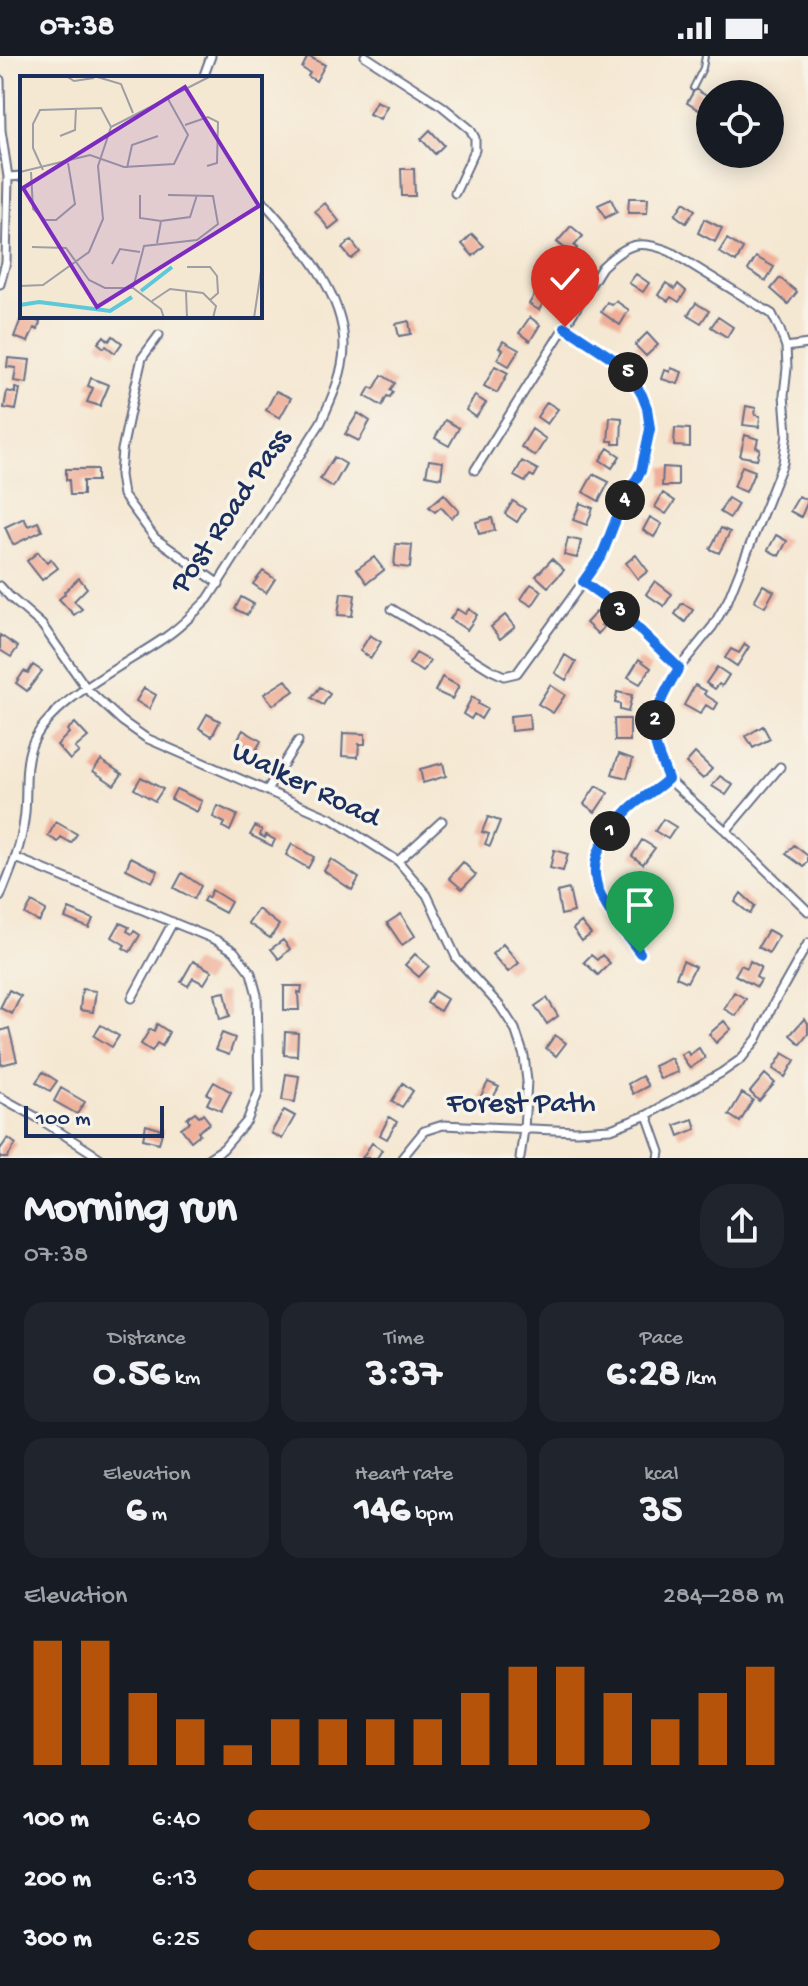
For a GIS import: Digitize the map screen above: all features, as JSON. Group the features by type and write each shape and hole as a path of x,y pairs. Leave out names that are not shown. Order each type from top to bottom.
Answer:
{"street":[{"path":"204,76 211,56"},
{"path":"365,56 442,106 470,129 475,138 475,150 455,193"},
{"path":"0,80 0,117 8,177 6,262 0,284"},
{"path":"8,177 20,176"},
{"name":"Post Road Pass","path":"0,897 16,858 25,818 30,749 42,726 57,710 178,628 208,599 321,422 332,399 341,372 344,345 334,298 323,278 262,200"},
{"path":"475,470 602,267 618,252 631,246 658,246 772,314 786,347 784,395 787,434 783,463 728,600 662,696 655,718 655,742 668,779 808,911"},
{"path":"392,609 491,670 504,676 517,673 602,555 622,504 641,471 650,429 647,408 628,372 618,362 565,327"},
{"path":"159,335 142,358 135,388 122,450 120,475 123,495 155,538 219,584"},
{"path":"786,347 808,344"},
{"path":"583,582 611,602 679,668"},
{"name":"Walker Road","path":"0,586 42,625 87,689 146,738 332,819 398,861 427,895 457,959 500,1006 515,1029 524,1056 527,1081 520,1158"},
{"path":"267,790 298,741"},
{"path":"726,831 780,767"},
{"path":"640,953 598,894 594,866 597,852 609,831 631,807 668,779"},
{"path":"398,861 442,821"},
{"path":"16,858 216,940 234,951 251,973 257,995 259,1091 247,1121 223,1149 209,1158"},
{"path":"132,998 173,922"},
{"name":"Forest Path","path":"402,1158 424,1131 443,1125 576,1131 611,1129 647,1115 741,1059 757,1039 808,943"},
{"path":"0,1097 100,1158"},
{"path":"647,1115 660,1152 659,1158"}],"lane":[{"path":"693,88 705,56"}],"building":[{"path":"308,56 325,65 316,81 302,68"},
{"path":"695,89 696,90 696,108 687,103"},
{"path":"376,101 387,106 380,119 369,114"},
{"path":"430,130 444,145 435,154 421,139"},
{"path":"401,169 414,169 415,196 402,196"},
{"path":"629,198 648,198 647,213 628,213"},
{"path":"611,199 617,212 605,218 598,205"},
{"path":"684,202 695,210 686,223 675,215"},
{"path":"325,203 339,221 329,229 315,211"},
{"path":"704,219 722,228 715,242 698,233"},
{"path":"571,226 583,236 574,246 577,248 572,254 557,242"},
{"path":"472,234 484,246 473,256 462,244"},
{"path":"727,239 743,249 736,262 719,252"},
{"path":"351,240 360,252 351,259 342,248"},
{"path":"756,257 774,267 766,281 748,270"},
{"path":"553,258 562,263 551,279 543,273"},
{"path":"636,274 649,283 643,292 629,283"},
{"path":"780,278 797,292 788,304 771,289"},
{"path":"666,283 675,289 678,284 686,291 679,302 671,297 668,301 658,295"},
{"path":"539,287 549,293 539,310 529,304"},
{"path":"616,301 629,310 620,325 601,312 607,302 612,305"},
{"path":"696,303 709,311 701,323 688,315"},
{"path":"530,317 540,325 530,341 519,333"},
{"path":"718,317 733,327 727,337 711,327"},
{"path":"21,318 40,322 38,330 34,328 28,342 14,337"},
{"path":"409,321 411,334 399,336 396,324"},
{"path":"647,333 658,345 646,356 635,345"},
{"path":"104,336 109,341 113,336 122,343 115,353 98,343"},
{"path":"503,341 519,350 509,366 497,359 503,350 499,348"},
{"path":"8,358 30,360 27,383 14,381 16,368 7,367"},
{"path":"495,366 508,373 497,393 484,386"},
{"path":"671,368 682,372 678,384 662,379 665,370 670,372"},
{"path":"382,375 395,383 390,390 393,392 382,406 365,396 370,387 374,389"},
{"path":"91,378 109,385 100,406 87,402 93,388 88,386"},
{"path":"15,388 20,389 16,410 4,408 7,391 15,393"},
{"path":"276,391 291,398 280,418 266,410"},
{"path":"475,396 486,403 476,417 466,410"},
{"path":"547,402 558,409 547,424 537,417"},
{"path":"746,406 756,408 755,415 760,416 759,427 743,425"},
{"path":"358,413 370,421 359,441 345,434"},
{"path":"610,417 622,418 621,444 608,441"},
{"path":"445,420 459,428 449,446 435,438"},
{"path":"675,428 690,429 690,447 674,446"},
{"path":"532,429 546,439 535,456 521,447"},
{"path":"745,435 758,439 756,447 760,449 757,459 740,456"},
{"path":"608,448 620,456 612,468 600,460"},
{"path":"334,457 346,464 333,487 320,479"},
{"path":"429,460 443,462 441,478 426,475"},
{"path":"522,461 538,470 534,477 530,475 525,482 514,476"},
{"path":"742,466 755,471 746,492 734,487"},
{"path":"663,467 678,468 678,486 662,486"},
{"path":"66,469 97,469 97,481 83,481 83,495 70,495"},
{"path":"593,474 609,482 599,501 583,492"},
{"path":"663,493 675,501 666,514 655,507"},
{"path":"444,494 459,511 451,518 441,507 435,512 429,507"},
{"path":"799,496 808,501 801,517 790,511"},
{"path":"728,498 738,504 730,518 720,512"},
{"path":"513,501 525,509 517,522 505,514"},
{"path":"580,503 593,508 587,525 573,520"},
{"path":"650,517 662,524 654,537 643,530"},
{"path":"24,518 28,526 38,522 42,531 13,545 5,527"},
{"path":"492,518 495,530 479,534 476,522"},
{"path":"721,528 730,532 719,553 710,549"},
{"path":"776,535 787,541 779,556 768,550"},
{"path":"568,538 581,541 577,558 564,555"},
{"path":"396,544 412,545 410,568 394,566"},
{"path":"38,552 47,563 51,559 58,568 42,580 27,561"},
{"path":"636,555 648,571 638,579 626,563"},
{"path":"374,557 384,570 367,583 357,569"},
{"path":"552,559 564,570 548,587 536,576"},
{"path":"263,571 275,579 266,593 253,584"},
{"path":"79,578 87,588 74,601 82,609 74,615 59,599"},
{"path":"655,581 672,594 664,606 646,594"},
{"path":"531,584 542,591 532,606 521,599"},
{"path":"763,585 774,591 765,607 754,601"},
{"path":"341,593 355,595 352,616 338,615"},
{"path":"241,597 254,604 247,615 235,609"},
{"path":"682,603 693,610 685,622 675,614"},
{"path":"457,609 465,614 469,609 477,615 467,630 450,619"},
{"path":"597,611 606,620 598,634 586,623"},
{"path":"505,615 515,627 500,639 491,627"},
{"path":"0,635 18,647 11,657 0,650"},
{"path":"370,635 381,642 371,658 360,651"},
{"path":"745,644 749,647 737,666 725,658 731,649 739,653"},
{"path":"416,653 430,661 423,672 409,664"},
{"path":"565,655 576,662 566,680 555,673"},
{"path":"639,659 651,668 640,684 628,677"},
{"path":"33,665 42,671 27,691 16,683 24,671 28,673"},
{"path":"717,667 729,675 722,686 719,684 715,689 706,683"},
{"path":"442,677 459,686 452,699 435,691"},
{"path":"286,680 294,691 273,705 264,694"},
{"path":"550,685 565,695 553,713 538,704"},
{"path":"695,685 718,703 714,710 706,705 700,714 684,705"},
{"path":"320,687 330,694 323,705 312,698"},
{"path":"144,688 156,695 149,709 136,701"},
{"path":"617,692 632,695 628,712 620,710 620,704 615,703"},
{"path":"472,697 487,709 481,719 474,714 471,719 463,714"},
{"path":"207,714 220,721 212,736 199,728"},
{"path":"529,714 530,729 511,731 510,716"},
{"path":"614,719 630,719 630,741 615,741"},
{"path":"75,723 88,737 75,748 79,752 70,760 57,745"},
{"path":"763,726 770,739 753,748 746,736"},
{"path":"243,730 261,741 255,752 237,740"},
{"path":"343,733 365,734 365,744 359,744 358,757 342,756"},
{"path":"695,753 712,769 703,779 686,763"},
{"path":"619,754 633,759 627,778 612,774"},
{"path":"101,760 122,774 114,785 93,771"},
{"path":"443,763 446,776 423,783 420,769"},
{"path":"720,776 733,785 726,795 712,786"},
{"path":"141,777 163,789 155,801 134,789"},
{"path":"596,786 608,793 595,812 584,804"},
{"path":"176,789 202,801 197,812 171,799"},
{"path":"218,806 237,815 230,831 223,827 225,823 213,817"},
{"path":"488,817 500,821 490,846 485,844 489,834 482,832"},
{"path":"663,819 676,827 668,839 655,831"},
{"path":"56,822 77,834 71,843 61,837 58,842 48,836"},
{"path":"255,826 262,830 260,835 275,840 272,846 250,835"},
{"path":"642,840 655,848 643,864 632,856"},
{"path":"292,844 314,857 308,868 286,855"},
{"path":"794,845 808,856 804,867 786,854"},
{"path":"554,850 568,854 563,871 550,868"},
{"path":"131,857 158,871 152,882 126,869"},
{"path":"331,859 359,878 352,890 324,871"},
{"path":"463,862 476,875 462,889 449,878"},
{"path":"182,873 201,886 194,899 174,888"},
{"path":"635,880 644,893 633,900 625,886"},
{"path":"569,889 574,912 561,915 557,892"},
{"path":"212,890 231,902 225,913 203,901"},
{"path":"741,893 755,906 750,914 735,902"},
{"path":"659,899 668,912 656,920 647,906"},
{"path":"32,902 46,910 39,922 25,914"},
{"path":"69,909 93,919 89,928 65,918"},
{"path":"258,909 279,925 270,938 248,923"},
{"path":"401,914 415,936 402,945 387,923"},
{"path":"581,922 591,934 582,941 573,929"},
{"path":"120,923 129,927 127,931 132,934 134,931 140,935 130,952 112,937"},
{"path":"768,930 779,936 769,953 758,947"},
{"path":"283,940 290,949 279,959 271,949"},
{"path":"503,944 519,963 508,972 492,954"},
{"path":"415,954 429,966 419,977 405,965"},
{"path":"591,955 597,960 602,955 610,963 598,975 584,962"},
{"path":"193,961 212,971 204,984 193,978 188,986 181,982"},
{"path":"683,961 695,967 687,982 676,977"},
{"path":"750,961 761,967 756,977 761,980 757,987 735,975 741,965 747,968"},
{"path":"284,986 302,986 301,993 298,992 299,1010 284,1010"},
{"path":"82,989 96,991 93,1012 80,1010"},
{"path":"9,990 21,996 12,1014 0,1008"},
{"path":"434,991 447,999 440,1011 427,1003"},
{"path":"225,992 230,1016 220,1019 215,994"},
{"path":"734,992 746,999 736,1016 724,1009"},
{"path":"547,998 558,1016 547,1024 535,1006"},
{"path":"804,1019 808,1023 808,1034 800,1044 790,1035"},
{"path":"724,1021 731,1029 716,1043 709,1034"},
{"path":"157,1024 169,1032 162,1046 157,1043 152,1051 141,1044"},
{"path":"101,1025 119,1036 112,1047 94,1036"},
{"path":"9,1028 17,1061 1,1065 0,1031"},
{"path":"285,1032 298,1033 297,1056 284,1055"},
{"path":"222,1033 235,1038 229,1055 215,1050"},
{"path":"555,1035 566,1043 556,1056 546,1048"},
{"path":"699,1048 705,1058 690,1068 681,1055 687,1051 689,1055"},
{"path":"783,1053 795,1060 785,1077 773,1069"},
{"path":"671,1058 678,1072 660,1079 654,1066"},
{"path":"43,1072 57,1081 50,1091 36,1082"},
{"path":"286,1074 299,1076 295,1102 282,1100"},
{"path":"765,1074 775,1083 759,1101 750,1092"},
{"path":"642,1076 648,1086 633,1094 628,1084"},
{"path":"214,1082 231,1092 221,1111 207,1104 211,1096 207,1094"},
{"path":"488,1082 499,1087 490,1103 480,1098"},
{"path":"403,1083 413,1091 402,1107 392,1101"},
{"path":"61,1088 85,1102 77,1114 54,1101"},
{"path":"742,1093 753,1100 740,1122 729,1115"},
{"path":"284,1110 295,1116 282,1139 271,1133"},
{"path":"195,1112 199,1116 203,1114 210,1123 191,1141 181,1128 190,1122 187,1118"},
{"path":"389,1117 397,1122 387,1139 380,1135"},
{"path":"693,1119 696,1129 679,1136 675,1125"},
{"path":"146,1125 163,1130 159,1143 143,1139"},
{"path":"8,1138 16,1144 7,1158 0,1158 0,1147"},
{"path":"372,1143 382,1150 377,1158 362,1158"}],"route":[{"path":"565,327 628,372 642,395 650,429 641,471 622,504 602,555 583,582 611,602 679,668 662,696 655,718 655,742 668,779 631,807 609,831 597,852 594,866 598,894 640,953"}]}
